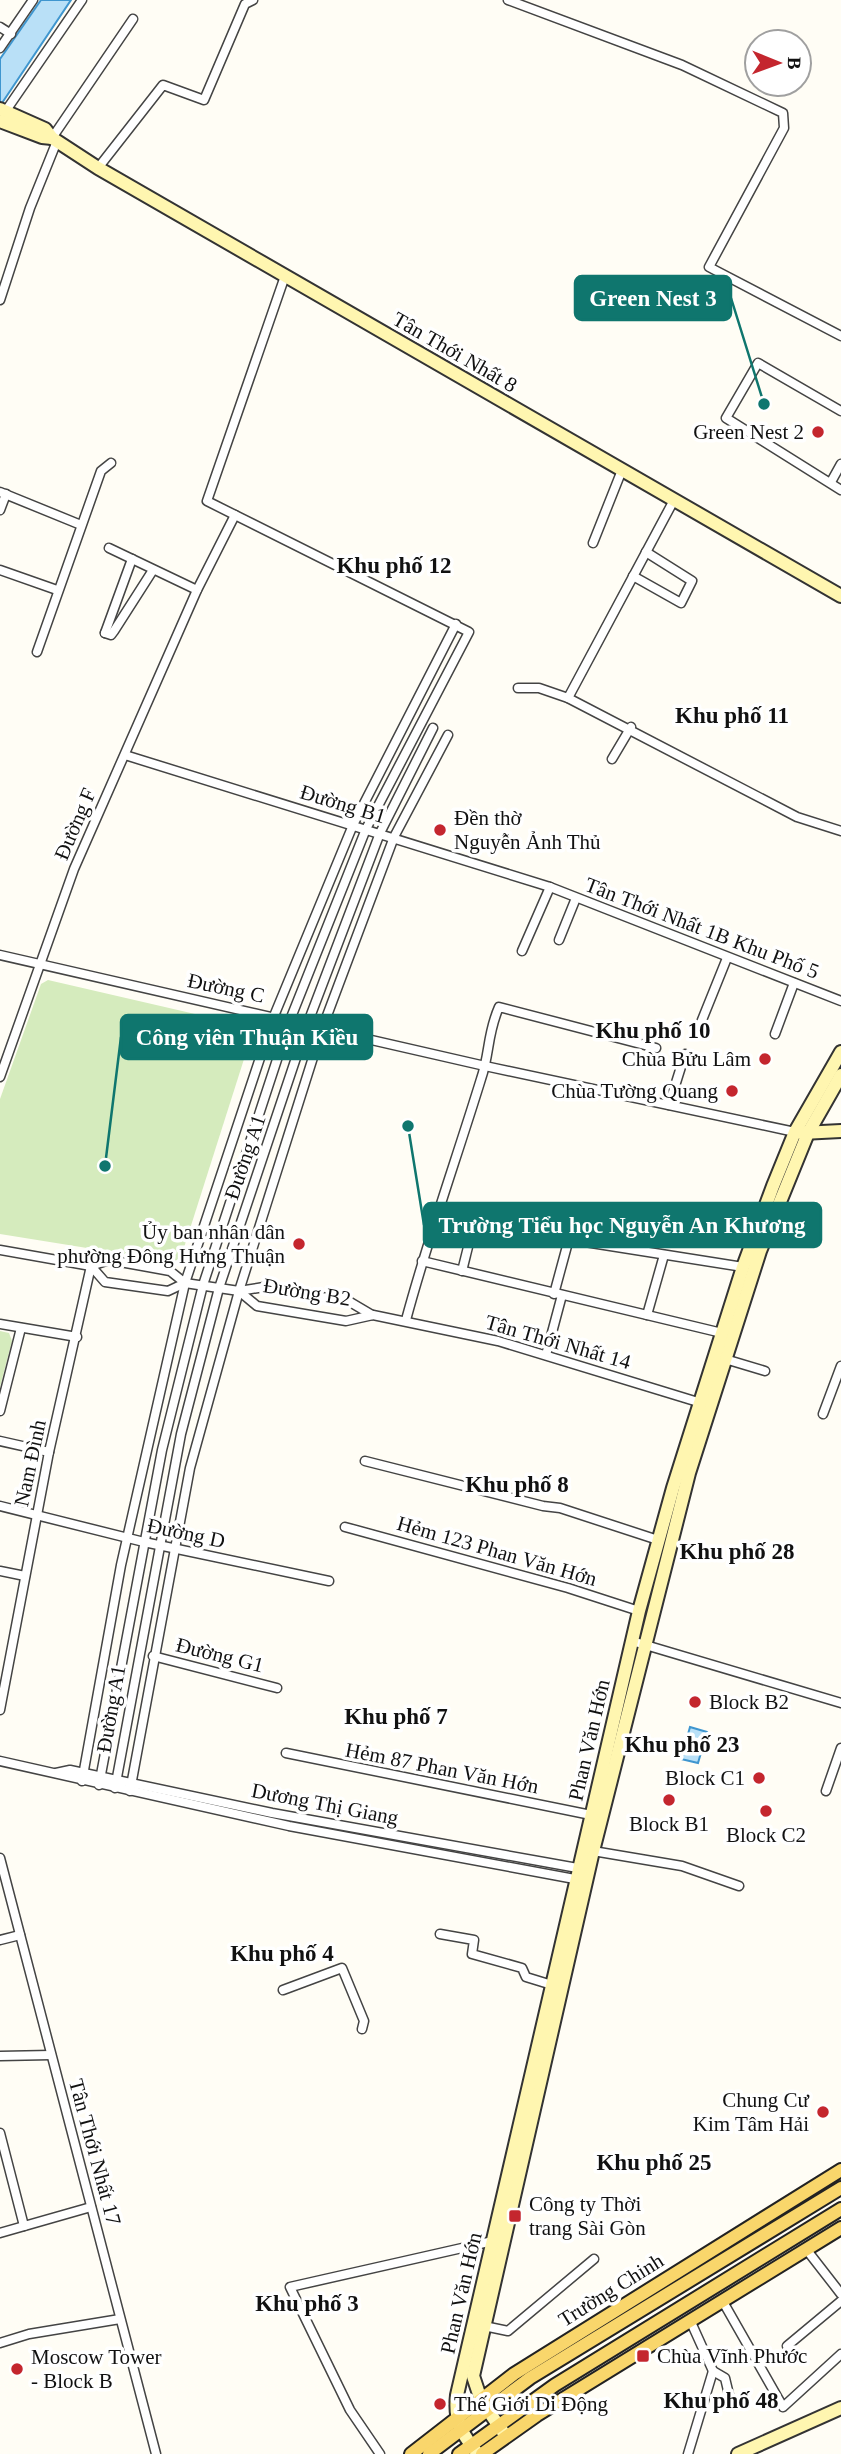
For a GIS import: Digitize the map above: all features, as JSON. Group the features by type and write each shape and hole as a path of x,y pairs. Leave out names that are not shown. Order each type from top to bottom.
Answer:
{"main road":[{"name":"Tân Thới Nhất 8","path":"2,114 45,129 55,140 98,168 841,596"},
{"name":"Phan Văn Hớn","path":"506,2436 483,2405 473,2376 552,1985 582,1875 593,1851 638,1643 639,1612 698,1402 743,1267 801,1132 841,1052"},
{"name":"Phan Văn Hớn","path":"457,2424 457,2395 493,2241 513,2173 582,1875 591,1815 638,1643 725,1359 801,1132 841,1075"},
{"path":"801,1132 841,1131"},
{"name":"Trường Chinh","path":"411,2454 483,2405 561,2343 841,2171"},
{"name":"Trường Chinh","path":"483,2405 841,2188"},
{"path":"477,2451 497,2424 841,2209"},
{"path":"459,2454 477,2451 506,2436 841,2228"},
{"path":"738,2454 841,2408"},
{"path":"457,2424 477,2451"},
{"name":"Trường Chinh","path":"429,2454 457,2424"}],"street":[{"path":"0,48 33,0"},
{"path":"2,114 82,0"},
{"path":"98,168 163,85 204,100 245,4 253,0"},
{"path":"508,0 682,65 783,113 784,128 709,267 841,336"},
{"path":"0,300 55,140 133,19"},
{"path":"0,27 11,34"},
{"path":"285,276 208,501 456,624"},
{"path":"841,411 758,363 726,416 728,422 841,490"},
{"path":"37,652 100,471 111,463"},
{"path":"831,482 841,464"},
{"path":"593,543 622,470"},
{"path":"0,510 3,493 81,525"},
{"path":"568,698 674,500"},
{"name":"Đường F","path":"0,1077 74,869 197,590 235,515"},
{"path":"109,548 197,590"},
{"path":"633,576 681,603 684,601 692,580 646,552"},
{"path":"132,559 105,633 111,635 153,570"},
{"path":"0,570 57,590"},
{"name":"Đường A1","path":"83,1777 127,1538 185,1283 274,1016 353,825 456,624 469,632 366,829 290,1020 203,1285 144,1542 100,1781"},
{"path":"518,688 539,688 568,698 631,727 797,817 841,831"},
{"path":"612,759 631,727"},
{"name":"Đường A1","path":"116,1784 158,1545 181,1434 219,1288 307,1025 380,833 433,728"},
{"name":"Đường A1","path":"131,1787 153,1656 190,1468 239,1291 322,1029 394,837 448,735"},
{"name":"Đường B1","path":"125,755 550,887"},
{"path":"522,951 550,887"},
{"name":"Tân Thới Nhất 1B Khu Phố 5","path":"550,887 841,1001"},
{"path":"559,940 576,898"},
{"name":"Đường C","path":"0,955 485,1066 801,1132"},
{"path":"698,1030 727,958"},
{"path":"775,1034 794,983"},
{"path":"406,1320 422,1261 485,1066 487,1037 499,1007 656,1048"},
{"path":"669,1105 685,1054"},
{"path":"462,1271 476,1215"},
{"path":"585,1242 743,1267"},
{"path":"546,1355 567,1246"},
{"name":"Đường B2","path":"0,1250 91,1266 109,1260 170,1271 185,1283"},
{"path":"647,1315 664,1255"},
{"path":"422,1261 722,1333"},
{"name":"Đường B2","path":"91,1266 105,1282 168,1291 185,1283 239,1291 264,1287 350,1302 373,1315 406,1320"},
{"name":"Nam Đình","path":"0,1710 2,1688 49,1452 91,1266"},
{"name":"Đường B2","path":"239,1291 257,1306 346,1321 373,1315"},
{"name":"Tân Thới Nhất 14","path":"406,1320 546,1355 698,1402"},
{"path":"0,1324 77,1337"},
{"path":"0,1411 22,1328"},
{"path":"725,1359 765,1371"},
{"path":"823,1414 841,1366"},
{"path":"0,1441 49,1452"},
{"path":"365,1461 439,1477 543,1506 560,1507 659,1540"},
{"name":"Đường D","path":"0,1506 144,1542 329,1581"},
{"name":"Hẻm 123 Phan Văn Hớn","path":"345,1527 568,1588 639,1612"},
{"path":"0,1571 25,1576"},
{"path":"638,1643 841,1703"},
{"name":"Đường G1","path":"153,1656 277,1688"},
{"path":"826,1791 841,1748"},
{"name":"Hẻm 87 Phan Văn Hớn","path":"286,1753 591,1815"},
{"name":"Dương Thị Giang","path":"0,1762 131,1787 415,1850 582,1875"},
{"name":"Dương Thị Giang","path":"220,1806 418,1840 582,1875"},
{"path":"415,1850 418,1840"},
{"path":"593,1851 682,1866 739,1886"},
{"name":"Tân Thới Nhất 17","path":"0,1858 156,2454"},
{"path":"440,1934 474,1940 472,1954 522,1968 526,1977 552,1985"},
{"path":"0,1940 20,1935"},
{"path":"284,1990 342,1968 364,2021 362,2029"},
{"path":"0,2056 51,2055"},
{"path":"0,2133 24,2226"},
{"path":"0,2233 91,2207"},
{"path":"380,2454 350,2410 290,2287 493,2241"},
{"path":"806,2249 841,2294"},
{"path":"484,2326 508,2331 594,2259"},
{"path":"722,2300 783,2407 790,2404 841,2354"},
{"path":"787,2346 841,2301"},
{"path":"0,2343 29,2334 120,2319"},
{"path":"690,2320 713,2371 725,2378 730,2399"},
{"path":"688,2454 713,2371"}],"green space":[{"path":"48,980 247,1026 252,1034 181,1257 174,1262 0,1234 0,1099 41,984"},
{"path":"0,1331 9,1333 12,1341 0,1387"}],"water":[{"path":"41,0 71,0 0,106 0,59"},
{"path":"690,1727 707,1732 698,1763 681,1759"}],"place":[{"name":"Green Nest 3","path":"764,404"},
{"name":"Green Nest 2","path":"818,432"},
{"name":"Đền thờ Nguyễn Ảnh Thủ","path":"440,830"},
{"name":"Chùa Bửu Lâm","path":"765,1059"},
{"name":"Chùa Tường Quang","path":"732,1091"},
{"name":"Trường Tiểu học Nguyễn An Khương","path":"408,1126"},
{"name":"Công viên Thuận Kiều","path":"105,1166"},
{"name":"Ủy ban nhân dân phường Đông Hưng Thuận","path":"299,1244"},
{"name":"Block B2","path":"695,1702"},
{"name":"Block C1","path":"759,1778"},
{"name":"Block B1","path":"669,1800"},
{"name":"Block C2","path":"766,1811"},
{"name":"Chung Cư Kim Tâm Hải","path":"823,2112"},
{"name":"Công ty Thời trang Sài Gòn","path":"515,2216"},
{"name":"Chùa Vĩnh Phước","path":"643,2356"},
{"name":"Moscow Tower - Block B","path":"17,2369"},
{"name":"Thế Giới Di Động","path":"440,2404"}],"district":[{"name":"Khu phố 12","path":"394,565"},
{"name":"Khu phố 11","path":"732,715"},
{"name":"Khu phố 10","path":"653,1030"},
{"name":"Khu phố 8","path":"517,1484"},
{"name":"Khu phố 28","path":"737,1551"},
{"name":"Khu phố 7","path":"396,1716"},
{"name":"Khu phố 23","path":"682,1744"},
{"name":"Khu phố 4","path":"282,1953"},
{"name":"Khu phố 25","path":"654,2162"},
{"name":"Khu phố 3","path":"307,2303"},
{"name":"Khu phố 48","path":"721,2400"}]}
